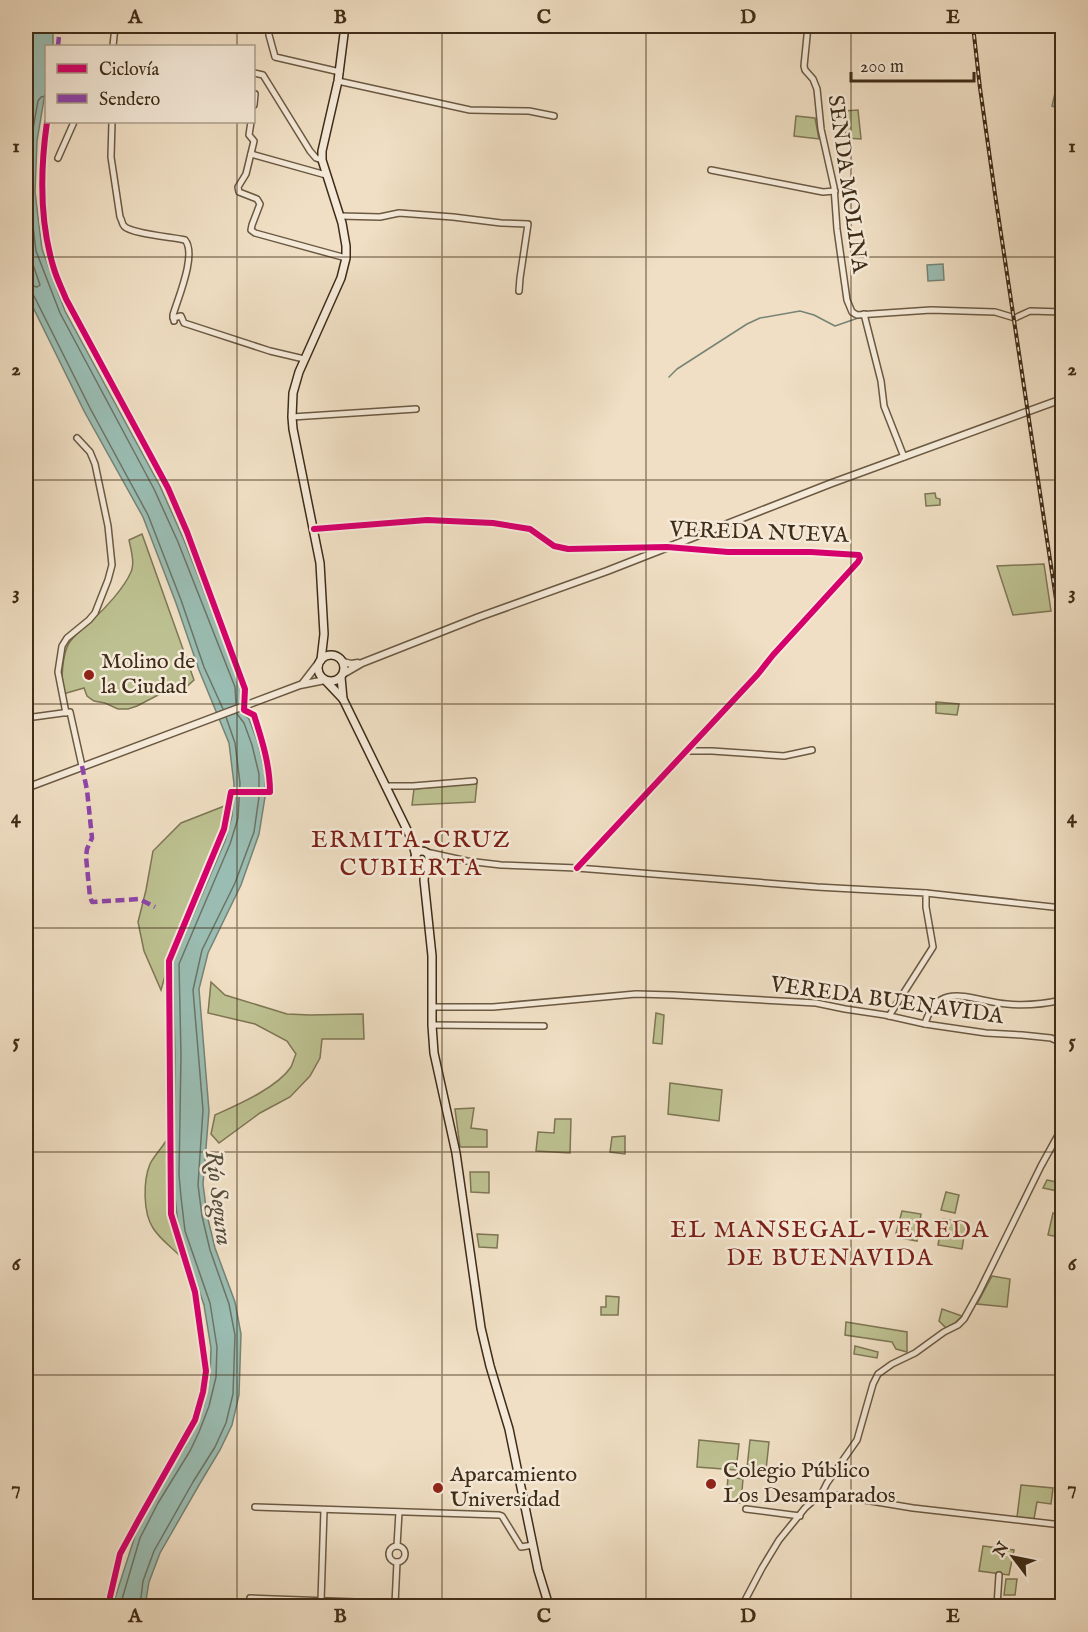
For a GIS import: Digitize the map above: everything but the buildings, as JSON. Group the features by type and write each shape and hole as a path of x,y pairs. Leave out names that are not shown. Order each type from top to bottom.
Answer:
{"main road":[{"path":"345,26 338,81 322,160 340,216 346,258 337,289 304,359 295,385 292,417 320,563 324,634 318,667 319,673 343,699 411,838 423,857 432,956 434,1053 458,1164 481,1328 509,1429 533,1545 551,1606"},
{"path":"324,634 331,652 343,662 343,699"},
{"path":"320,661 328,655 337,656"},
{"path":"326,680 334,681 342,676"},
{"path":"515,1456 551,1606"}],"street":[{"path":"113,45 115,26"},
{"name":"SENDA MOLINA","path":"808,26 804,66 817,89 821,129 835,191 847,300 854,314 864,314"},
{"path":"269,35 275,57 339,72"},
{"path":"255,73 263,75 310,150 316,158 322,160"},
{"path":"338,81 470,110 529,111 554,116"},
{"path":"58,158 74,123"},
{"path":"112,123 111,157 120,217 124,227 143,233 184,240 189,245 189,258 173,315 174,320 181,316 184,323 270,351 304,359"},
{"path":"251,123 249,135 254,141 246,174 238,187 239,192 257,199 260,204 251,230 346,258"},
{"path":"310,150 322,151"},
{"path":"250,154 326,175"},
{"path":"711,170 823,192 835,191"},
{"path":"340,216 380,217 399,213 528,224 519,291"},
{"path":"904,457 884,406 881,381 864,314 953,310 995,312 1015,318 1030,311 1062,312"},
{"path":"342,676 362,663 479,617 607,571 832,483 1062,399"},
{"path":"292,417 416,409"},
{"path":"66,713 58,672 62,646 95,613 112,566 108,526 95,464 90,452 77,438"},
{"name":"VEREDA NUEVA","path":"314,529 427,520 465,521 530,529 554,546 568,549 711,549 728,552 854,554 860,556 858,562 773,655 758,675 577,868"},
{"path":"300,685 306,681 320,661"},
{"path":"343,662 362,663"},
{"path":"26,788 300,685 326,680"},
{"path":"26,718 70,712 82,766"},
{"path":"687,751 784,756 812,750"},
{"path":"386,786 474,781"},
{"path":"423,857 446,856 501,865 577,868 817,887 926,893 1062,908"},
{"path":"889,1016 933,947 926,893"},
{"name":"VEREDA BUENAVIDA","path":"432,1007 493,1006 636,994 673,995 816,1003 925,1024 986,1033 1051,1038 1062,1042"},
{"path":"925,1024 934,1004 955,995 1012,1005 1062,1000"},
{"path":"432,1025 544,1026"},
{"path":"742,1606 779,1540 805,1508 822,1493 826,1483 856,1440 873,1384 879,1374 958,1325 966,1315 1062,1128"},
{"path":"822,1493 913,1508 1062,1525"},
{"path":"255,1507 502,1516 521,1547 533,1545"},
{"path":"746,1509 800,1516"},
{"path":"321,1601 324,1510"},
{"path":"398,1546 399,1512"},
{"path":"398,1546 402,1548 405,1556 397,1562 390,1559 389,1554 392,1547 398,1546"},
{"path":"395,1604 397,1562"},
{"path":"997,1606 999,1575"},
{"path":"250,1598 464,1606"}],"green space":[{"path":"858,110 861,139 846,138 844,111"},
{"path":"796,116 815,118 819,139 794,136"},
{"path":"935,493 936,498 940,499 940,505 926,506 925,494"},
{"path":"142,534 194,680 183,690 162,693 128,709 118,709 94,701 87,696 84,688 63,694 63,668 69,643 124,585 133,565 129,540"},
{"path":"1044,564 1051,611 1013,615 997,566"},
{"path":"936,702 959,704 957,715 936,713"},
{"path":"477,783 475,802 412,805 414,789"},
{"path":"227,805 223,829 179,927 161,990 144,951 138,922 153,851 181,823"},
{"path":"211,982 225,995 287,1014 363,1014 364,1039 322,1039 320,1058 310,1076 290,1097 260,1113 219,1143 211,1134 215,1115 256,1095 276,1082 291,1067 296,1054 287,1041 255,1024 208,1013"},
{"path":"656,1013 664,1015 662,1044 653,1043"},
{"path":"670,1083 722,1090 719,1121 668,1114"},
{"path":"474,1108 471,1128 487,1130 487,1147 460,1147 455,1109"},
{"path":"555,1119 571,1119 570,1153 536,1151 538,1132 554,1133"},
{"path":"625,1136 625,1154 610,1152 612,1137"},
{"path":"166,1141 169,1215 179,1255 153,1228 146,1206 145,1188 148,1171"},
{"path":"470,1172 489,1172 489,1193 471,1192"},
{"path":"1047,1180 1062,1183 1062,1192 1043,1188"},
{"path":"946,1192 959,1195 955,1213 941,1210"},
{"path":"902,1211 921,1214 917,1241 895,1237"},
{"path":"1053,1213 1062,1215 1059,1237 1048,1235"},
{"path":"943,1219 966,1223 962,1249 938,1245"},
{"path":"477,1234 498,1235 497,1248 479,1247"},
{"path":"992,1276 1010,1279 1007,1307 977,1304"},
{"path":"606,1296 619,1297 618,1315 601,1315 601,1307 606,1307"},
{"path":"942,1309 962,1316 946,1328 939,1321"},
{"path":"846,1322 907,1332 907,1352 896,1349 892,1342 845,1335"},
{"path":"855,1346 878,1352 877,1358 854,1354"},
{"path":"699,1440 739,1444 736,1470 697,1467"},
{"path":"750,1440 769,1442 766,1470 747,1468"},
{"path":"728,1477 743,1479 741,1503 726,1502"},
{"path":"1021,1485 1053,1488 1051,1504 1037,1502 1034,1519 1017,1517"},
{"path":"983,1546 1014,1550 1009,1575 979,1571"},
{"path":"1006,1579 1017,1579 1015,1595 1004,1595"}],"water":[{"path":"26,26 53,26 53,45 45,45 45,93 37,141 35,192 42,249 65,311 160,486 184,540 241,686 243,713 249,719 258,743 265,773 265,797 259,834 241,885 208,953 199,989 209,1111 203,1184 215,1248 235,1302 241,1334 239,1395 232,1425 220,1450 160,1553 149,1582 145,1606 114,1606 114,1601 135,1536 152,1500 193,1430 204,1405 210,1376 211,1348 204,1305 179,1232 173,1176 175,1056 173,962 225,841 232,816 234,784 229,743 199,670 143,517 84,411 26,293"},
{"path":"1055,93 1062,93 1062,110 1052,106"},
{"path":"943,264 944,280 928,281 927,265"}],"waterway":[{"path":"669,377 677,369 760,318 800,311 814,315 835,326 861,317"},
{"path":"1022,317 1031,314 1050,314"}],"railway":[{"path":"973,26 995,194 1062,639"}],"marked path":[{"path":"58,45 60,26"},
{"path":"82,766 92,838 86,857 92,902 139,899 155,907"}],"cycle path":[{"path":"47,123 42,196 49,251 55,273 66,299 168,488 187,532 245,689 244,710 254,715 265,753 270,782 270,792 231,792 224,829 169,961 171,1214 195,1292 206,1371 195,1420 120,1554 109,1606"},
{"path":"314,529 427,520 493,523 530,529 554,546 568,549 667,547 728,552 811,552 859,555 858,562 758,674 577,868"}],"place":[{"name":"Molino de la Ciudad","path":"89,675"},
{"name":"Colegio Público Los Desamparados","path":"711,1484"},
{"name":"Aparcamiento Universidad","path":"438,1488"}],"district":[{"name":"ERMITA-CRUZ CUBIERTA","path":"411,854"},
{"name":"EL MANSEGAL-VEREDA DE BUENAVIDA","path":"830,1244"}],"water label":[{"name":"Río Segura","path":"218,1198"}]}
